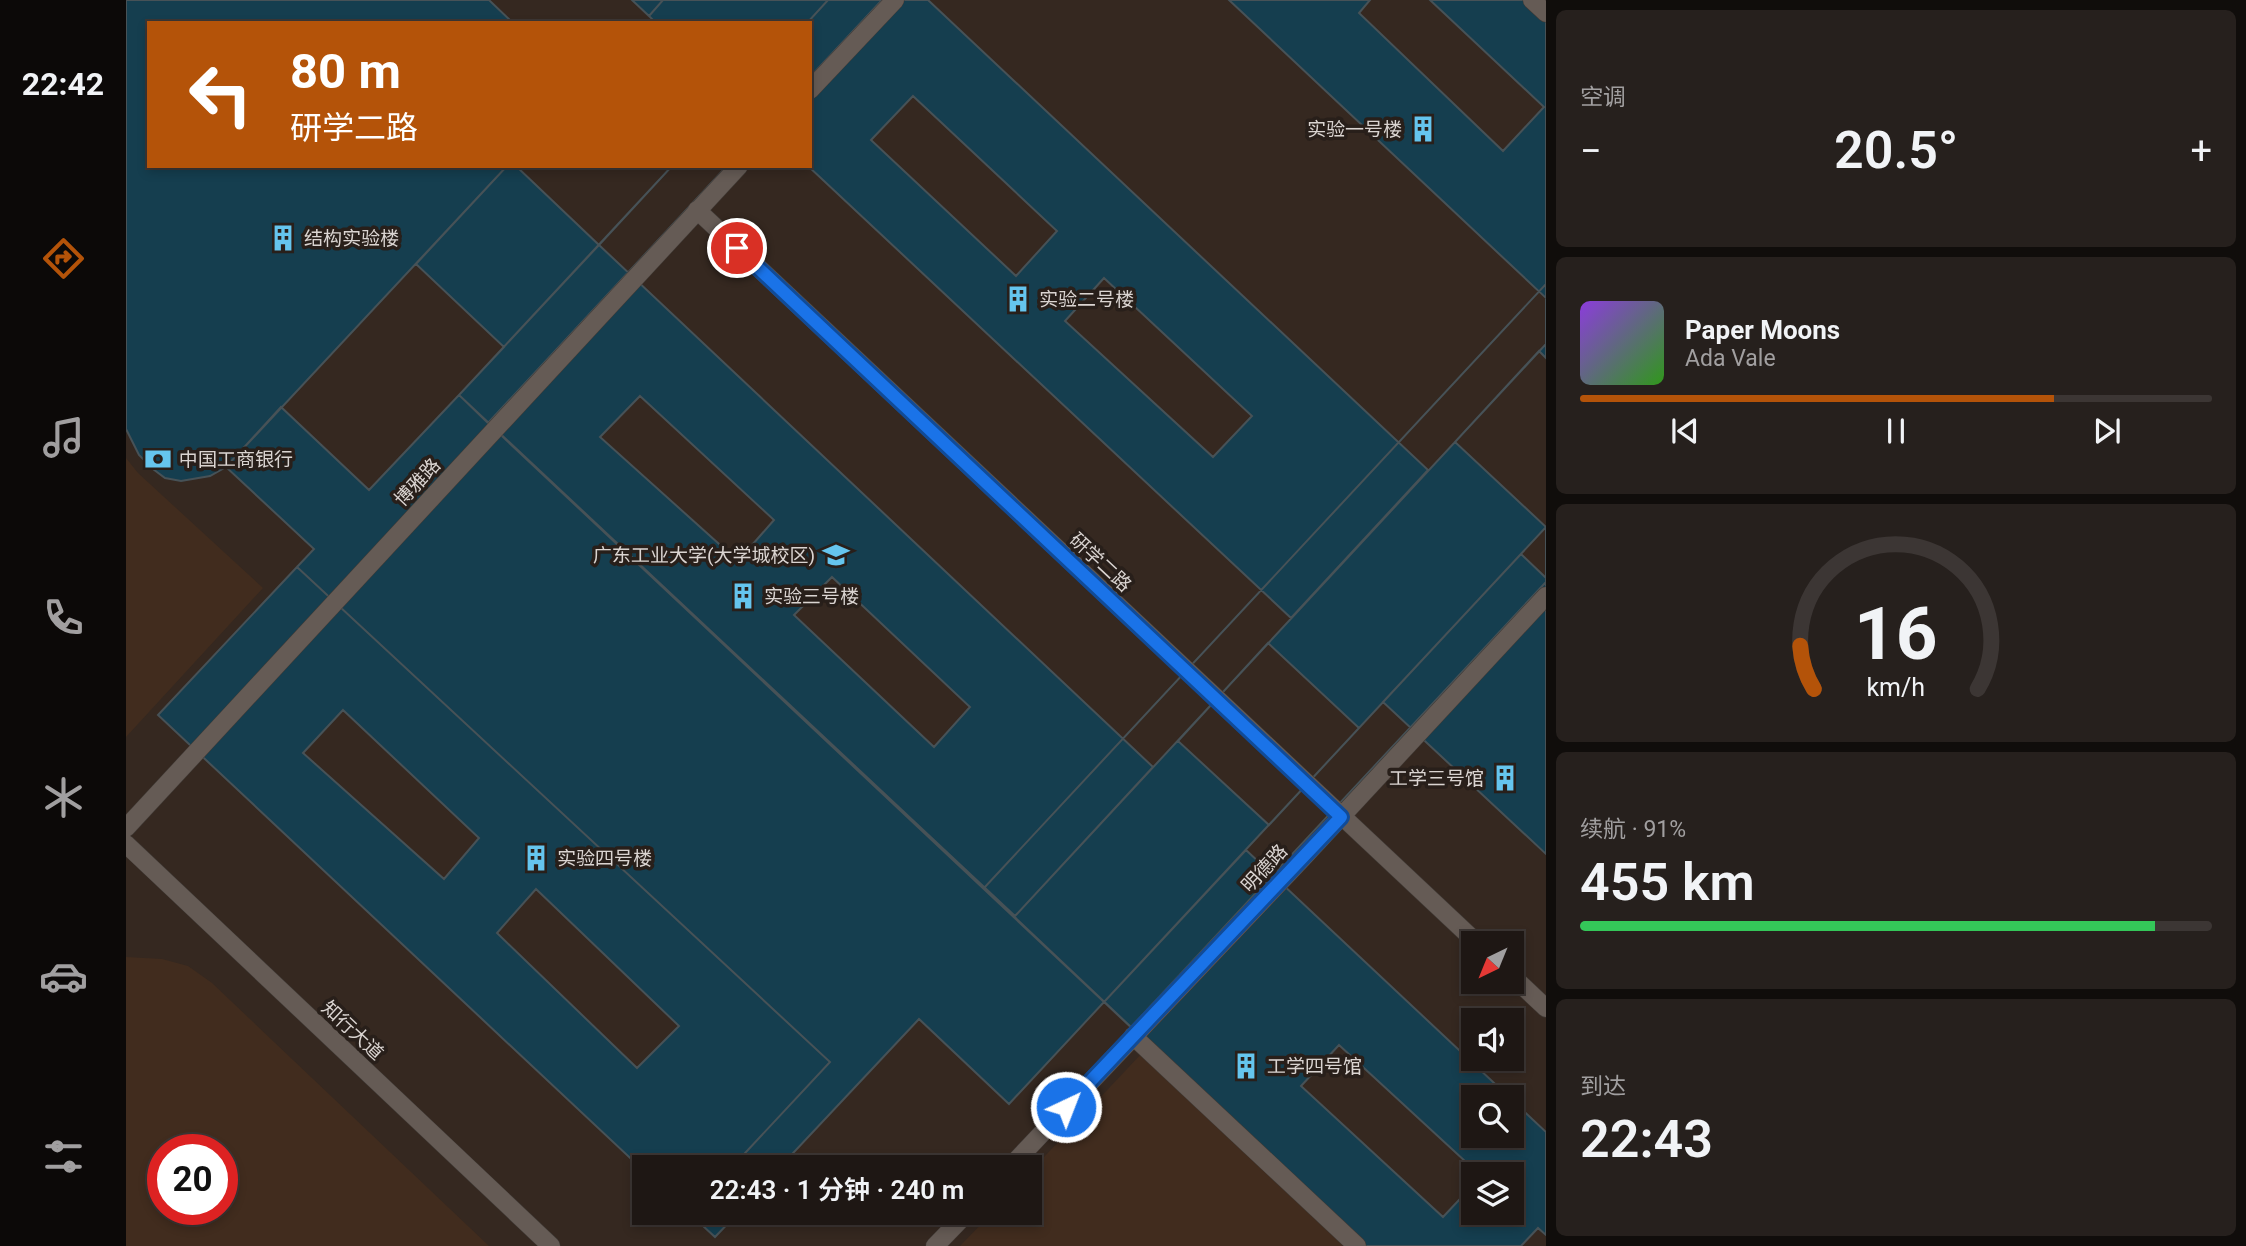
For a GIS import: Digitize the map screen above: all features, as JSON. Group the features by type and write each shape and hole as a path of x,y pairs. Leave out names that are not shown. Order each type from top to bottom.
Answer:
{"lane":[{"path":"812,88 895,0"},
{"path":"1532,0 1546,13"},
{"name":"博雅路","path":"126,828 737,168"},
{"name":"研学二路","path":"697,210 1464,931"},
{"name":"明德路","path":"1021,1155 1546,596"},
{"name":"知行大道","path":"126,845 551,1246"},
{"path":"1524,987 1546,1008"},
{"path":"1133,1037 1357,1246"},
{"path":"935,1246 955,1225"}],"shaded area":[{"name":"广东工业大学(大学城校区)","path":"126,0 1546,0 1546,1246 126,1246"},
{"path":"126,458 138,473 263,588 126,737"},
{"path":"126,957 162,959 188,966 212,983 489,1246 126,1246"},
{"path":"1143,1052 1350,1246 960,1246 980,1225 1042,1225 1042,1159"}],"building":[{"name":"结构实验楼","path":"126,0 489,0 511,21 147,21 147,168 505,168 226,467 210,476 181,481 165,478 139,455 126,429"},
{"path":"632,0 663,0 649,16"},
{"path":"663,0 882,0 812,75 812,21 654,21 649,16"},
{"path":"828,0 882,0 812,75 812,21 809,21"},
{"name":"实验二号楼","path":"828,0 928,0 1428,470 1291,618 810,168 812,21 809,21","holes":["913,96 1057,231 1016,276 871,140","1104,278 1252,416 1213,457 1065,321"]},
{"name":"实验一号楼","path":"1229,0 1370,0 1359,13 1503,151 1544,107 1430,0 1527,0 1546,18 1546,298"},
{"path":"505,168 518,168 599,245 670,168 725,168 488,423 1104,1002 1009,1104 919,1019 791,1155 743,1155 830,1062 297,567 314,549 226,467 281,407 369,490 504,347 416,264"},
{"path":"670,168 725,168 488,423 459,395"},
{"name":"实验三号楼","path":"599,245 1153,767 1015,916 459,395","holes":["640,396 774,520 738,561 600,437","832,577 970,707 934,747 794,615"]},
{"path":"1546,284 1546,344 1015,916 984,888"},
{"path":"1546,284 1546,358 1539,351 1455,442 1546,527 1546,582 1131,1027 984,888","holes":["1268,643 1359,728 1269,825 1178,741"]},
{"path":"1546,527 1546,582 1131,1027 1104,1002"},
{"name":"工学三号馆","path":"1521,554 1546,578 1546,854 1383,702"},
{"name":"实验四号楼","path":"297,567 830,1062 743,1155 632,1155 632,1160 158,715","holes":["343,710 479,838 444,879 303,753","536,889 679,1026 637,1068 497,933"]},
{"name":"工学四号馆","path":"1246,850 1461,1052 1461,1071 1481,1071 1496,1085 1461,1085 1461,1148 1524,1148 1524,1111 1546,1132 1546,1235 1538,1228 1521,1246 1364,1246 1104,1002","holes":["1339,1045 1466,1162 1524,1162 1524,1225 1461,1225 1461,1198 1443,1217 1301,1086"]},
{"path":"702,1225 726,1225 715,1237"}],"place":[{"name":"实验一号楼","path":"1423,129"},
{"name":"结构实验楼","path":"283,238"},
{"name":"实验二号楼","path":"1018,299"},
{"name":"中国工商银行","path":"158,459"},
{"name":"广东工业大学(大学城校区)","path":"836,555"},
{"name":"实验三号楼","path":"743,596"},
{"name":"工学三号馆","path":"1505,778"},
{"name":"实验四号楼","path":"536,858"},
{"name":"工学四号馆","path":"1246,1066"}],"route":[{"path":"737,248 1341,817 1066,1107"}]}
